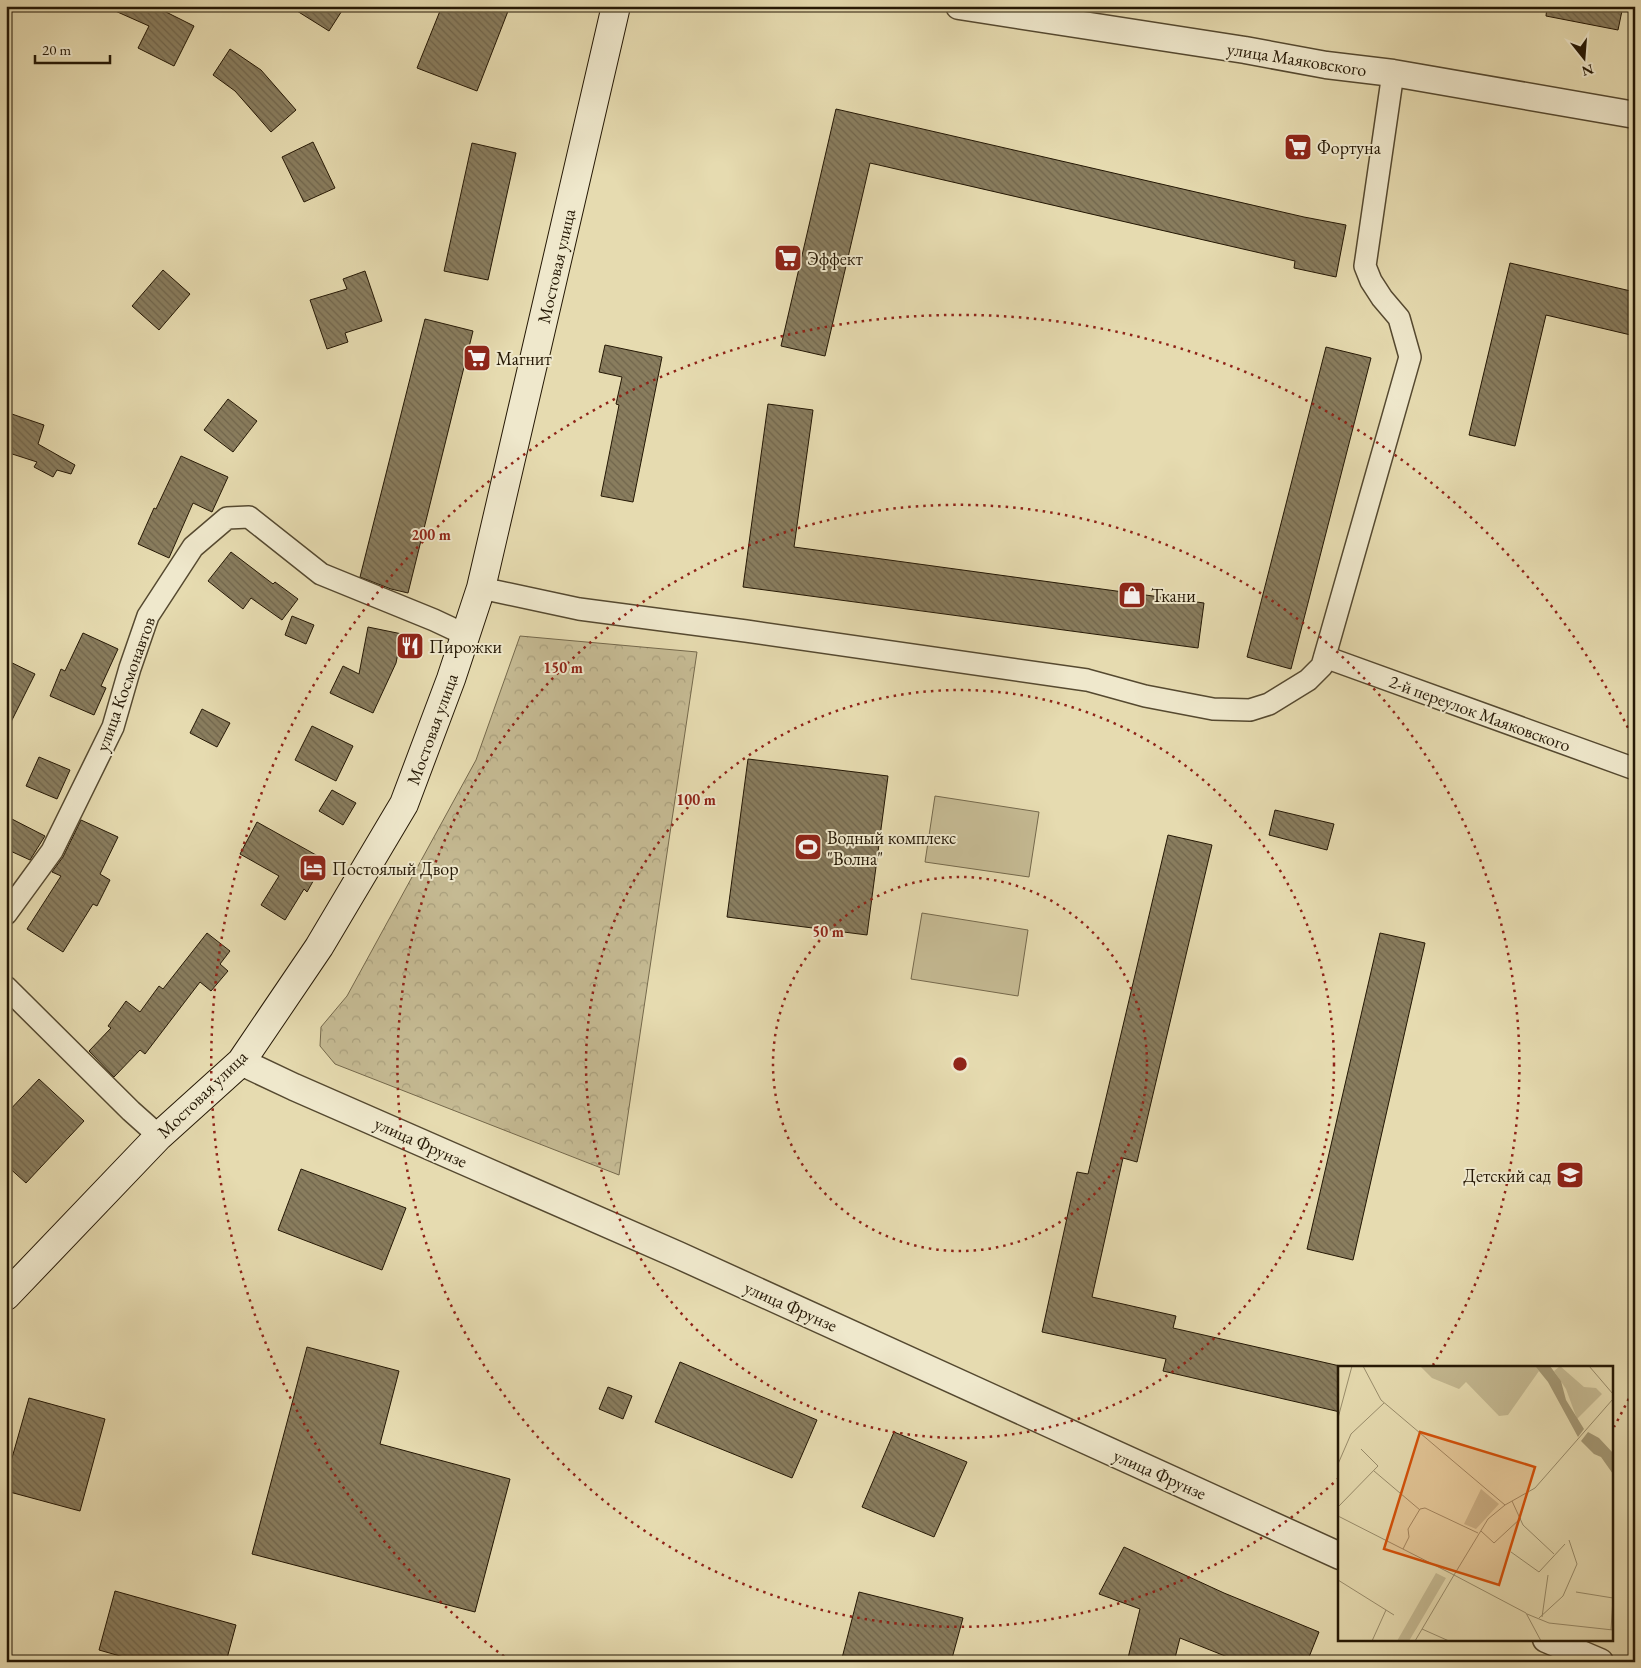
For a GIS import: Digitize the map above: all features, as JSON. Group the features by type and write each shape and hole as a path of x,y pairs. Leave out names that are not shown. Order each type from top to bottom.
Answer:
{"main road":[{"name":"Мостовая улица","path":"6,1296 159,1136 241,1062 319,947 404,804 466,635 481,588 616,6"}],"street":[{"name":"улица Маяковского","path":"959,6 1245,50 1326,65 1393,73 1635,115"},
{"path":"481,588 579,609 1087,680 1145,696 1213,709 1250,710 1269,704 1308,680 1322,666 1410,357 1398,318 1371,281 1365,266 1393,73"},
{"name":"улица Космонавтов","path":"6,914 52,851 113,727 130,668 148,616 193,547 227,518 249,517 321,574 466,635"},
{"name":"2-й переулок Маяковского","path":"1325,657 1635,769"},
{"path":"6,986 131,1111 159,1136"},
{"name":"улица Фрунзе","path":"241,1062 294,1087 678,1254 1338,1555"},
{"path":"1548,1640 1600,1662"}],"green space":[{"path":"520,636 697,652 619,1175 335,1064 320,1046 321,1027 347,996 476,760"},
{"path":"935,796 1039,812 1029,877 925,862"},
{"path":"922,913 1028,930 1018,996 911,979"}],"building":[{"path":"104,6 154,6 194,26 174,66 138,48 149,26"},
{"path":"289,6 345,6 329,31"},
{"path":"442,6 510,6 477,91 417,68"},
{"path":"1547,6 1623,6 1618,30 1546,16"},
{"path":"230,49 261,70 296,110 271,132 235,91 213,75"},
{"path":"836,109 1304,217 1346,225 1336,277 1294,268 1295,261 870,163 825,356 781,346"},
{"path":"313,142 335,188 304,202 282,157"},
{"path":"472,143 516,153 488,280 444,271"},
{"path":"1510,263 1635,292 1635,336 1546,315 1515,446 1469,435"},
{"path":"163,270 190,294 159,330 132,306"},
{"path":"365,271 382,321 345,333 348,342 327,349 310,300 347,289 343,279"},
{"path":"425,319 473,331 408,593 391,589 360,577"},
{"path":"605,345 662,357 633,502 601,496 619,405 616,404 622,377 599,372"},
{"path":"1326,347 1371,358 1291,669 1247,657"},
{"path":"228,399 257,421 233,452 204,430"},
{"path":"768,404 813,410 794,547 1204,603 1198,648 743,587"},
{"path":"6,412 44,425 38,444 75,465 71,474 57,470 53,477 34,467 37,462 6,452"},
{"path":"181,456 228,477 212,512 193,503 169,558 138,544"},
{"path":"231,552 273,584 275,582 298,599 282,620 251,598 243,609 208,581"},
{"path":"292,616 314,625 306,644 285,635"},
{"path":"368,627 402,634 396,663 373,713 330,693 343,666 359,674"},
{"path":"83,633 118,649 101,686 106,688 94,715 50,696 61,669 65,671"},
{"path":"6,660 35,674 6,732"},
{"path":"202,709 230,723 217,747 190,733"},
{"path":"312,726 353,746 336,781 295,760"},
{"path":"39,757 70,770 57,799 26,786"},
{"name":"Водный комплекс \"Волна\"","path":"748,759 888,776 867,935 727,917"},
{"path":"332,790 356,803 343,825 319,811"},
{"path":"1275,810 1334,824 1327,850 1269,835"},
{"path":"6,816 45,836 30,860 6,849"},
{"path":"81,820 118,837 100,874 110,880 97,906 93,904 63,952 27,929 61,876 52,872 63,857"},
{"path":"257,822 325,860 307,892 304,889 285,920 261,905 279,876 240,854"},
{"path":"1168,835 1212,845 1137,1162 1123,1158 1092,1297 1176,1316 1173,1328 1340,1366 1338,1366 1338,1412 1163,1371 1166,1359 1042,1332 1077,1172 1088,1174"},
{"path":"207,933 230,951 220,964 228,971 211,991 200,982 145,1054 140,1050 114,1077 89,1051 111,1028 108,1026 126,1001 140,1012 159,986 163,989"},
{"path":"1380,933 1425,943 1353,1260 1307,1249"},
{"path":"39,1079 84,1121 26,1183 6,1165 6,1114"},
{"path":"301,1169 406,1208 382,1270 278,1230"},
{"path":"307,1347 399,1371 380,1444 510,1479 475,1612 252,1554"},
{"path":"680,1362 817,1420 792,1478 655,1422"},
{"path":"608,1387 632,1396 623,1419 599,1409"},
{"path":"29,1398 105,1419 80,1511 6,1491 6,1479"},
{"path":"894,1432 967,1462 934,1537 862,1507"},
{"path":"1124,1547 1224,1593 1319,1632 1307,1662 1240,1662 1180,1638 1174,1662 1127,1662 1140,1609 1099,1594"},
{"path":"115,1591 236,1625 226,1662 141,1662 99,1650"},
{"path":"859,1592 963,1618 951,1662 841,1662"}],"place":[{"name":"Фортуна","path":"1298,147"},
{"name":"Эффект","path":"788,258"},
{"name":"Магнит","path":"477,358"},
{"name":"Ткани","path":"1132,595"},
{"name":"Пирожки","path":"410,646"},
{"name":"Водный комплекс \"Волна\"","path":"808,847"},
{"name":"Постоялый Двор","path":"313,868"},
{"name":"Детский сад","path":"1570,1175"}]}
